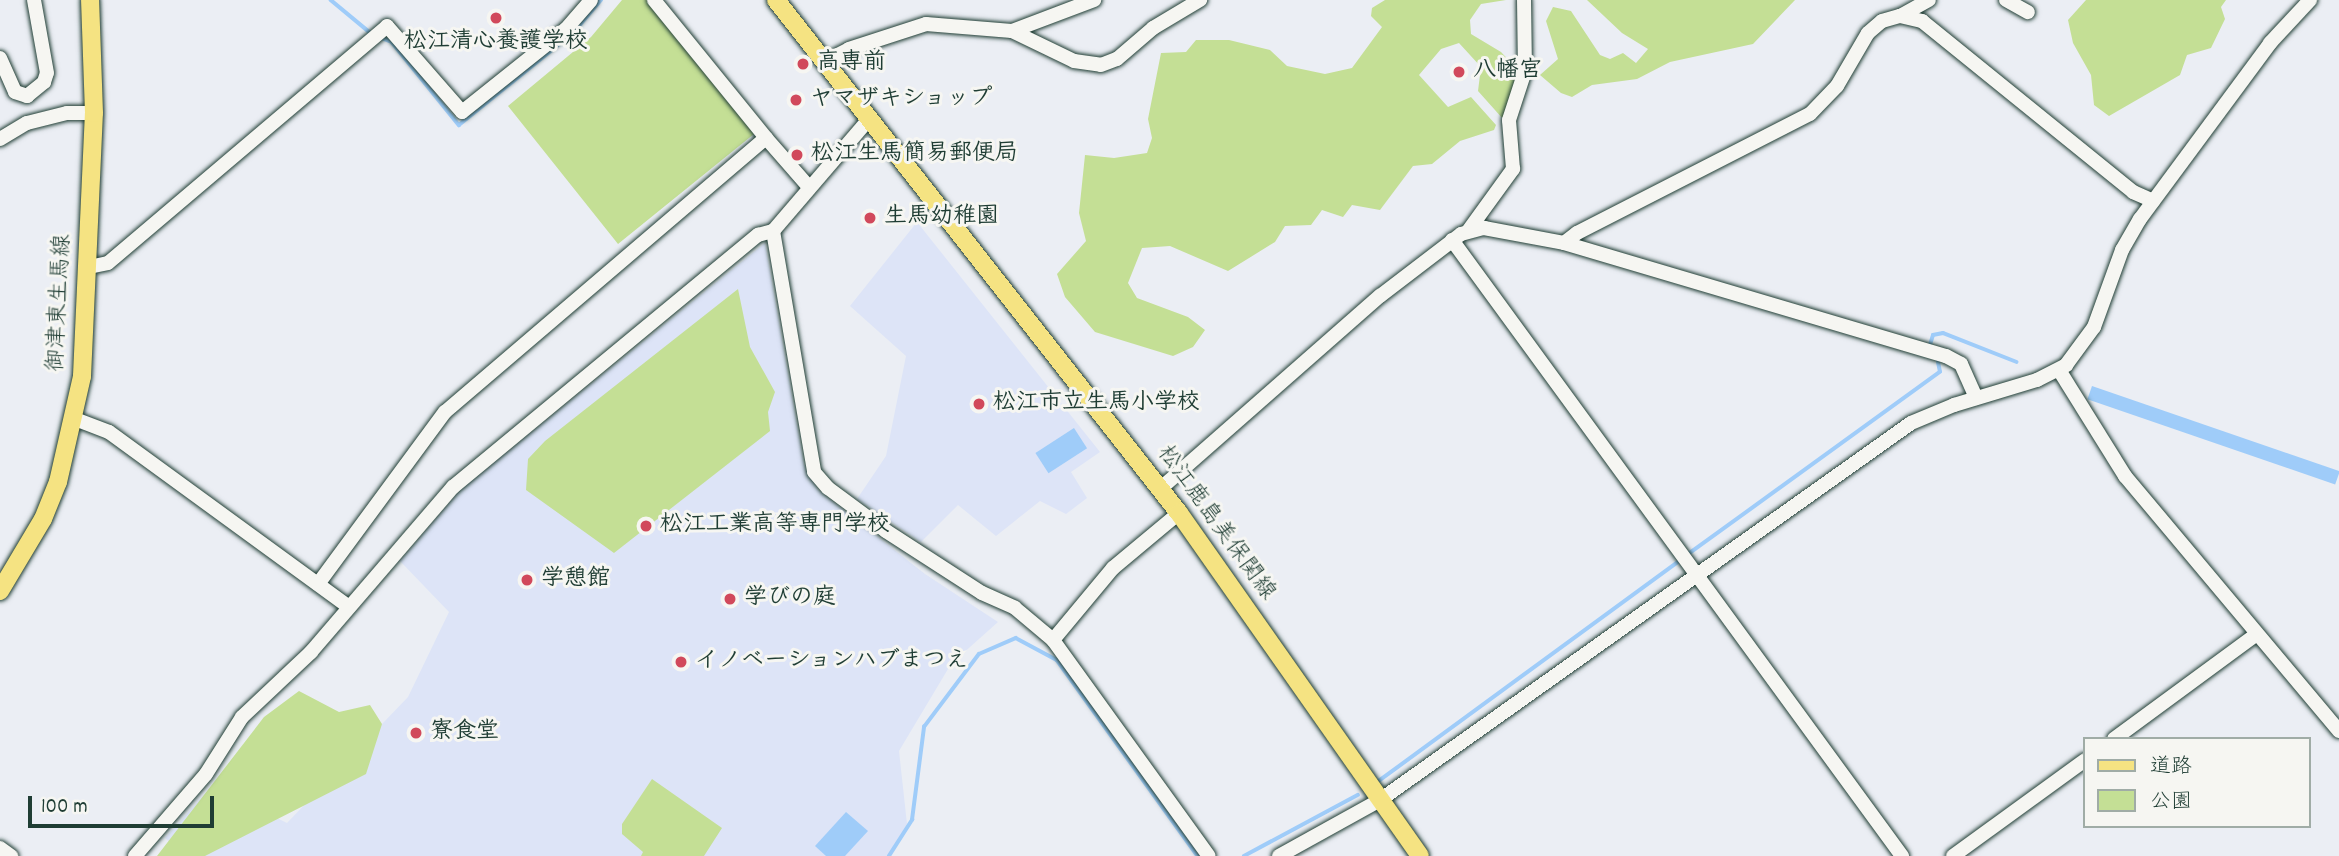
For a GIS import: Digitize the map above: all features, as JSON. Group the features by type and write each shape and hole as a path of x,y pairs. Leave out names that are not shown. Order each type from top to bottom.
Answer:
{"main road":[{"name":"御津東生馬線","path":"0,591 43,519 75,419 89,267 94,113 90,0"},
{"name":"松江鹿島美保関線","path":"776,0 1160,489 1420,856"}],"street":[{"path":"0,58 15,92 27,96 44,82 47,73 34,0"},
{"path":"89,267 108,263 387,26 462,113 566,29 592,0"},
{"path":"654,0 808,186"},
{"path":"1012,31 1094,0"},
{"path":"824,62 849,49 926,24 1012,31 1074,61 1101,65 1117,59 1153,28 1200,0"},
{"path":"1468,231 1513,169 1509,120 1525,71 1524,0"},
{"path":"1564,243 1577,233 1810,114 1837,86 1868,33 1882,21 1900,16 1929,0"},
{"path":"2006,0 2028,12"},
{"path":"1279,856 1380,800 1911,423 2059,370 2078,353 2094,327 2122,250 2153,201 2270,43 2310,0"},
{"path":"1900,16 1922,22 2133,192 2153,201"},
{"path":"0,139 27,123 67,113 94,113"},
{"path":"135,856 205,774 242,717 311,652 453,487 758,235 773,230 808,186 869,119"},
{"path":"318,584 445,412 766,138"},
{"path":"1160,489 1380,296 1452,240 1468,231 1484,229 1564,243 1946,356 1961,364 1976,398"},
{"path":"773,230 806,437 819,480 886,531 982,593 1015,608 1053,640 1209,856"},
{"path":"1452,240 1902,856"},
{"path":"2059,370 2125,476 2339,731"},
{"path":"75,419 109,432 349,607"},
{"path":"1053,640 1113,568 1178,513"},
{"path":"2117,737 2257,634"},
{"path":"1953,856 2084,761"},
{"path":"0,848 11,856"}],"shaded area":[{"name":"松江市立生馬小学校","path":"917,222 1100,452 1071,472 1087,498 1066,514 1040,501 996,536 958,505 921,542 857,499 886,456 906,356 850,306"},
{"name":"松江工業高等専門学校","path":"765,243 804,465 818,490 925,574 998,622 951,664 899,751 907,824 888,856 187,856 165,838 212,786 287,823 408,697 449,612 400,561 460,490"}],"green space":[{"path":"622,0 648,0 754,134 618,244 508,106 591,37"},
{"path":"1385,0 1506,0 1481,4 1470,20 1471,34 1501,52 1518,70 1503,119 1478,91 1481,67 1459,43 1441,49 1419,75 1448,107 1471,97 1496,125 1494,130 1460,141 1432,164 1413,166 1380,210 1352,205 1343,217 1322,210 1311,225 1285,226 1275,242 1228,271 1170,246 1142,248 1128,283 1137,298 1188,317 1205,330 1193,347 1173,356 1095,332 1065,297 1057,274 1086,241 1079,213 1085,155 1114,158 1147,153 1152,138 1148,119 1161,53 1186,52 1196,40 1229,40 1270,50 1287,66 1325,74 1352,68 1382,27 1371,16 1372,8"},
{"path":"1587,0 1795,0 1753,44 1670,62 1637,79 1592,85 1572,97 1561,93 1540,75 1558,59 1546,21 1553,7 1571,11 1600,55 1610,59 1623,53 1636,63 1648,49 1622,33"},
{"path":"2086,0 2226,0 2221,7 2225,19 2211,48 2187,55 2180,75 2109,116 2094,105 2091,75 2073,43 2068,20"},
{"path":"738,289 750,347 775,392 768,412 770,431 614,553 526,490 528,459 545,441"},
{"path":"299,691 339,712 370,705 382,724 366,774 205,856 157,856 264,717"},
{"path":"652,779 722,828 704,856 641,856 643,852 622,834 622,824"}],"water":[{"path":"2092,386 2339,471 2335,485 2087,399"},
{"path":"1074,428 1087,448 1048,473 1035,453"},
{"path":"846,812 868,831 845,856 826,856 815,846"}],"waterway":[{"path":"331,0 372,34"},
{"path":"379,37 392,42 459,125 573,33 601,0"},
{"path":"1930,345 1933,335 1943,333 2017,362"},
{"path":"1687,555 1940,372 1937,358"},
{"path":"1376,783 1681,560"},
{"path":"889,856 912,820 924,727 979,654 1016,638 1057,660 1198,856"},
{"path":"1244,856 1358,795"}],"place":[{"name":"松江清心養護学校","path":"496,18"},
{"name":"高専前","path":"803,64"},
{"name":"八幡宮","path":"1459,72"},
{"name":"ヤマザキショップ","path":"796,100"},
{"name":"松江生馬簡易郵便局","path":"797,155"},
{"name":"生馬幼稚園","path":"870,218"},
{"name":"松江市立生馬小学校","path":"979,404"},
{"name":"松江工業高等専門学校","path":"646,526"},
{"name":"学憩館","path":"527,580"},
{"name":"学びの庭","path":"730,599"},
{"name":"イノベーションハブまつえ","path":"681,662"},
{"name":"寮食堂","path":"416,733"}]}
